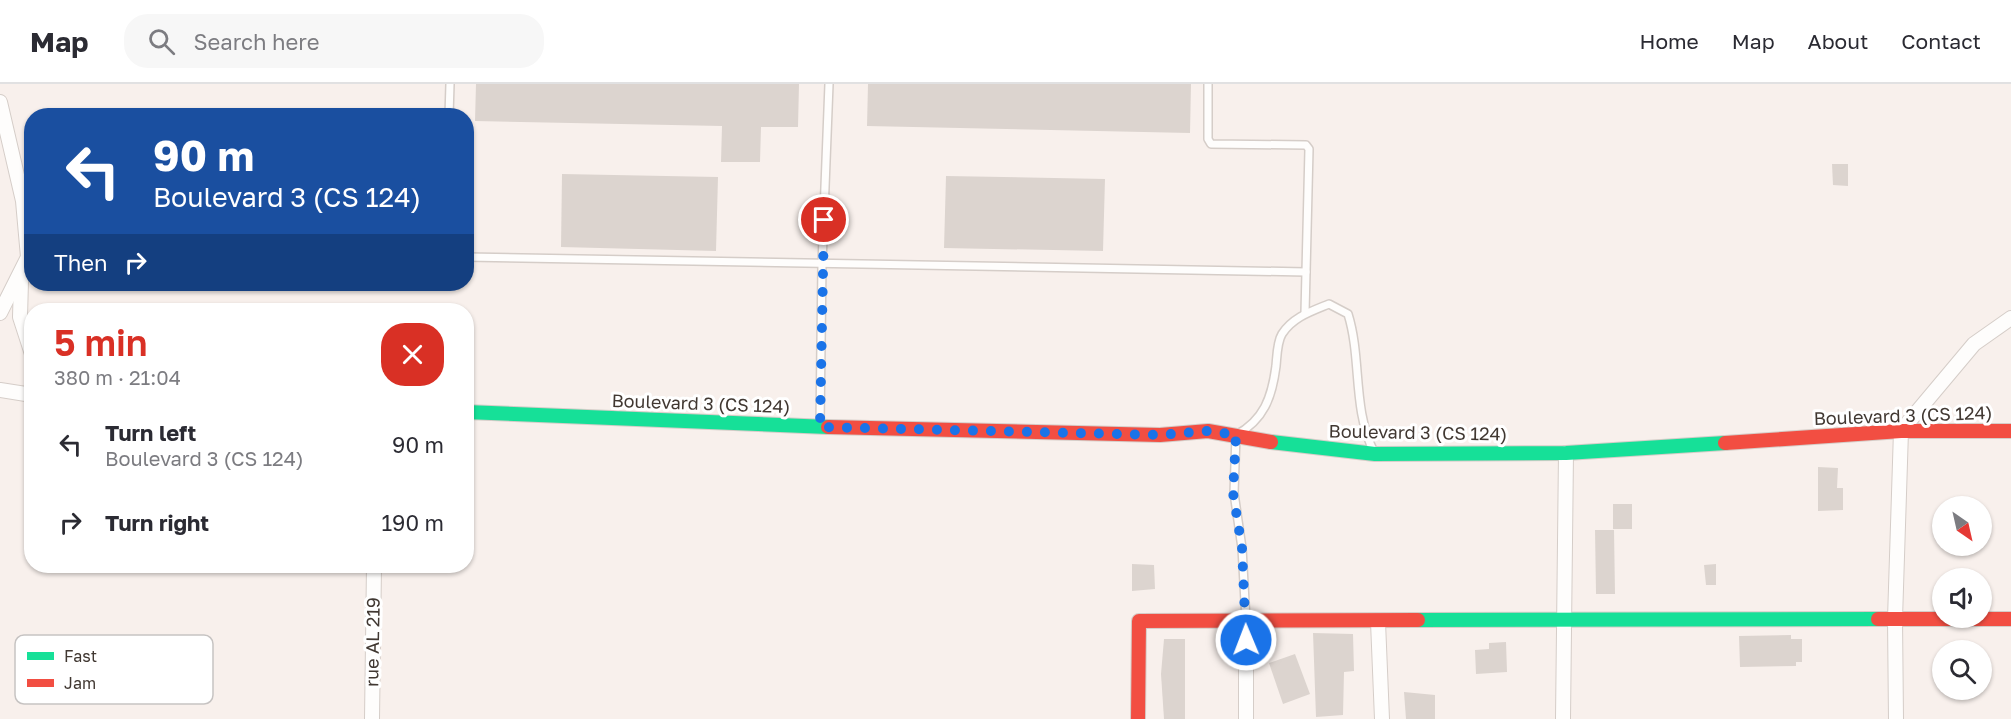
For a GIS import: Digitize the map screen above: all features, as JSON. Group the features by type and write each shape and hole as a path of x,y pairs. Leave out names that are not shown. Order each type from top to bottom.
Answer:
{"street":[{"path":"0,102 24,213"},
{"path":"0,313 24,268"},
{"path":"24,274 20,288 20,317 24,329"},
{"path":"1896,719 1895,620 1901,431 1974,344 2011,318"},
{"path":"0,392 24,394"},
{"name":"Boulevard 3 (CS 124)","path":"474,412 820,427 1160,435 1208,431 1299,447 1375,454 1566,453 1901,431 2011,430"},
{"path":"1563,719 1566,453"},
{"name":"rue AL 219","path":"372,719 374,573"},
{"path":"1138,719 1139,621 2011,619"},
{"path":"1246,620 1246,719"},
{"path":"1378,622 1382,719"}],"lane":[{"path":"449,108 450,84"},
{"path":"820,427 822,264 829,84"},
{"path":"1208,84 1208,139 1211,144 1306,145 1309,149 1305,314"},
{"path":"474,257 1306,272"},
{"path":"1246,620 1242,548 1233,493 1236,435 1251,427 1263,414 1275,376 1281,335 1305,314 1329,304 1347,314 1354,336 1356,380 1361,411 1368,439 1375,454"}],"building":[{"path":"476,84 799,84 798,127 761,127 760,162 721,162 722,126 475,121"},
{"path":"868,84 1191,84 1190,133 867,126"},
{"path":"1832,164 1848,164 1848,186 1833,185"},
{"path":"562,174 718,177 716,251 561,247"},
{"path":"946,176 1105,179 1103,251 944,248"},
{"path":"1818,467 1838,468 1837,488 1843,488 1843,510 1818,511"},
{"path":"1613,504 1632,504 1632,529 1613,529"},
{"path":"1595,530 1614,530 1615,594 1596,594"},
{"path":"1132,564 1154,565 1155,589 1132,591"},
{"path":"1716,564 1716,585 1706,585 1704,565"},
{"path":"1313,633 1353,634 1354,671 1344,672 1343,715 1316,717"},
{"path":"1791,635 1791,639 1802,639 1802,662 1796,662 1796,666 1740,667 1739,636"},
{"path":"1164,639 1185,639 1185,719 1164,719 1161,674"},
{"path":"1506,642 1507,672 1476,674 1475,650 1489,649 1489,643"},
{"path":"1295,654 1310,694 1283,704 1269,663"},
{"path":"1404,692 1435,695 1435,719 1406,719"}],"traffic: fast":[{"path":"474,412 828,427"},
{"path":"1271,442 1375,454 1566,453 1725,443"},
{"path":"1418,620 1878,619"}],"traffic: jam":[{"path":"828,427 1160,435 1208,431 1271,442"},
{"path":"1725,443 1901,431 2011,431"},
{"path":"1878,619 2011,619"},
{"path":"1138,719 1139,621 1418,620"}],"route":[{"path":"824,220 820,427 1160,435 1208,431 1236,435 1233,493 1242,548 1246,640"}]}
